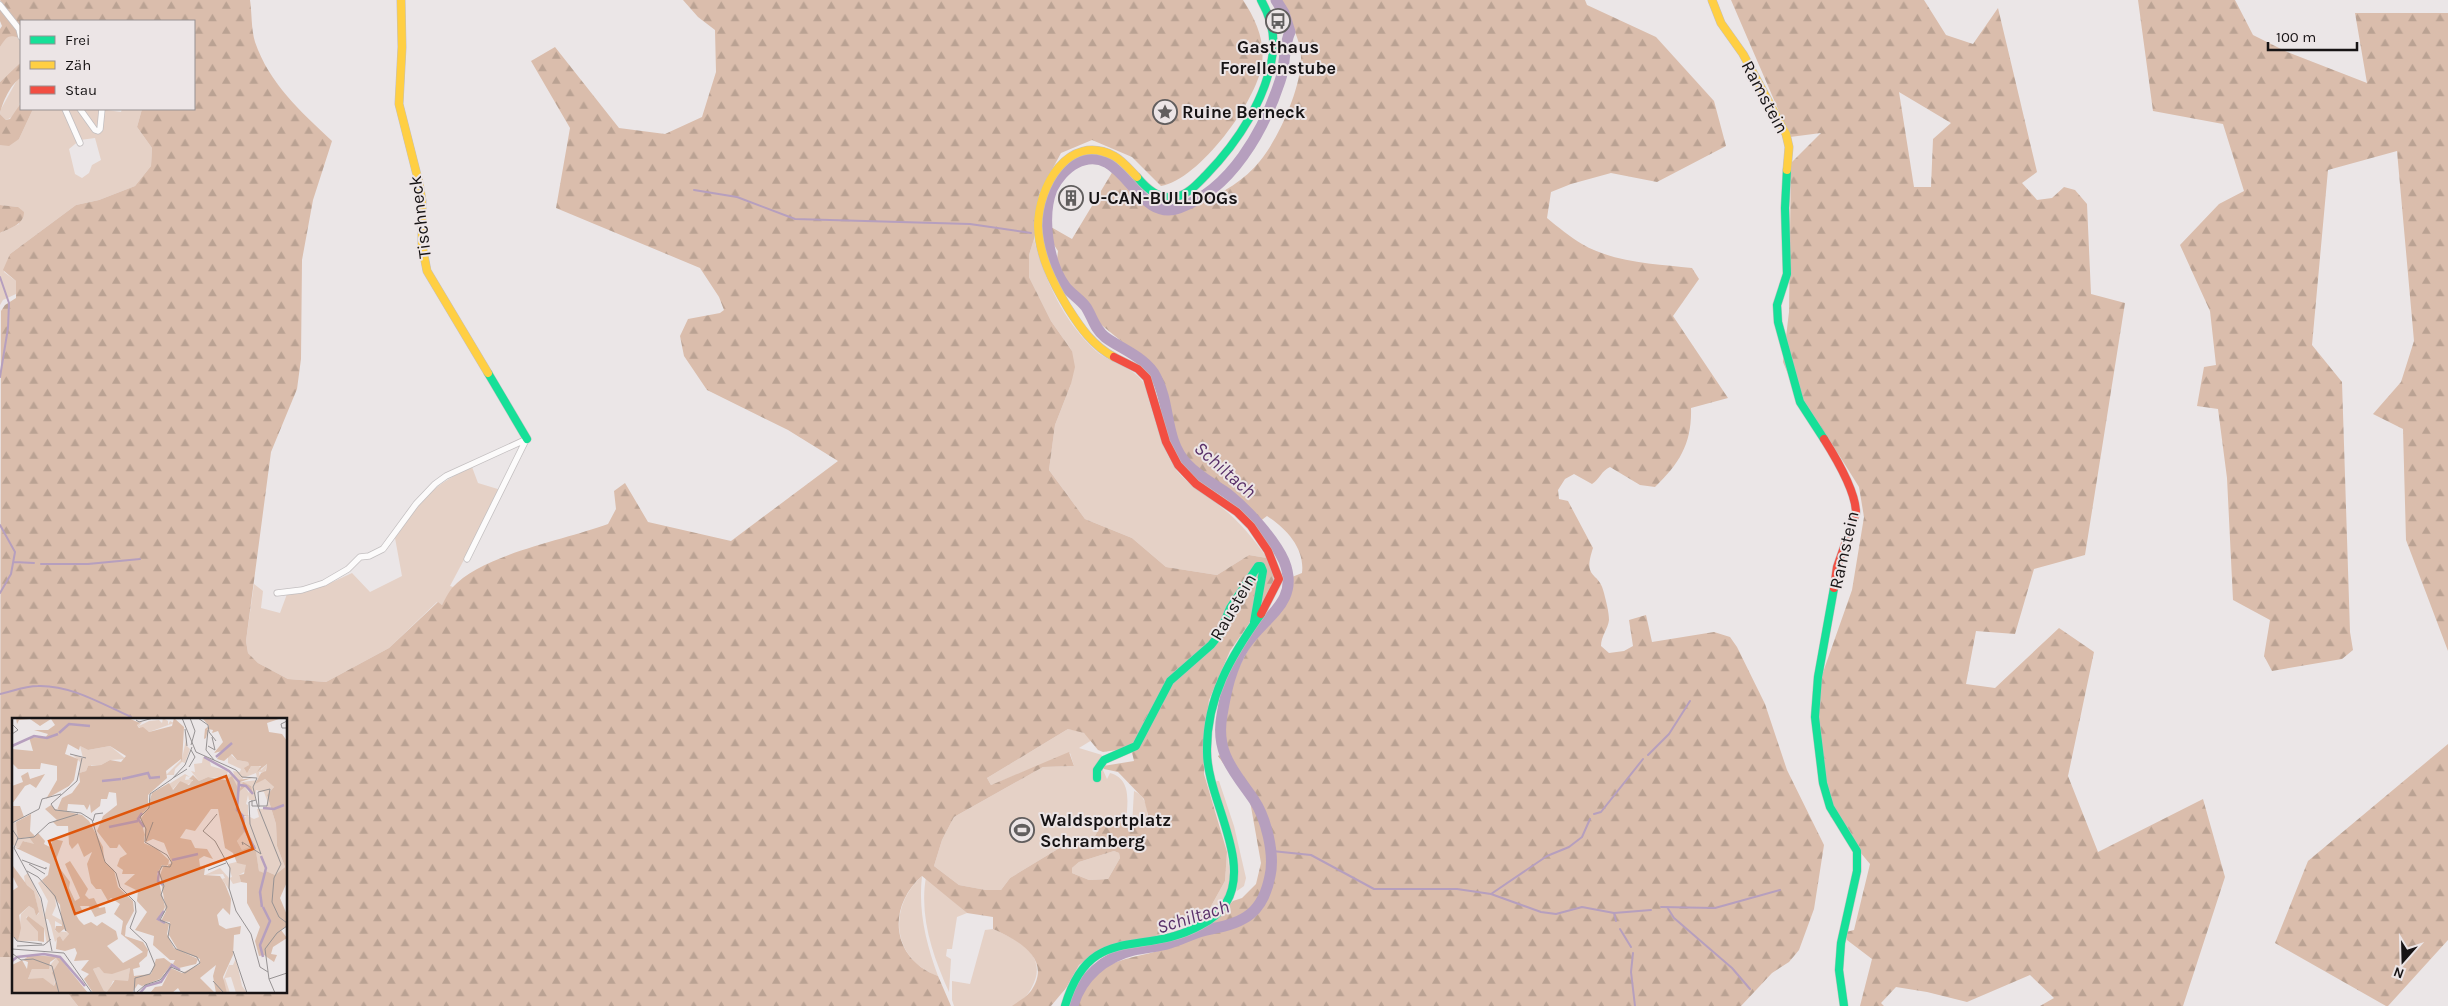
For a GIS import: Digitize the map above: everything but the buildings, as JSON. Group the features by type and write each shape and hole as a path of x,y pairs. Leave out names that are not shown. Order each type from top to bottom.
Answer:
{"street":[{"name":"Tischneck","path":"401,0 402,47 399,104 405,134 419,183 422,201 422,245 427,271 527,439"},
{"path":"1065,1006 1073,982 1083,968 1106,949 1183,934 1204,924 1216,915 1232,895 1234,867 1213,794 1206,755 1216,694 1236,648 1269,604 1279,579 1269,551 1238,514 1201,487 1176,462 1161,427 1147,378 1141,372 1103,351 1082,330 1053,282 1044,262 1038,234 1042,196 1050,178 1067,159 1075,154 1092,150 1110,154 1124,162 1152,193 1169,198 1183,194 1218,163 1240,134 1269,69 1273,36 1272,22 1261,0"},
{"name":"Ramstein","path":"1712,0 1721,23 1742,54 1786,134 1789,147 1784,208 1786,274 1777,305 1778,322 1800,402 1836,458 1856,504 1856,513 1837,567 1828,632 1818,677 1815,717 1823,784 1830,807 1857,851 1857,872 1841,943 1839,970 1844,1006"},
{"path":"0,5 19,29 20,34"},
{"path":"65,110 80,143"},
{"path":"81,110 95,130 98,131 100,129 102,110"},
{"path":"467,559 527,439"},
{"path":"277,593 302,590 324,583 348,569 360,557 369,556 383,549 416,504 435,484 446,476 527,439"},
{"name":"Raustein","path":"1097,778 1097,768 1106,757 1130,752 1136,746 1170,681 1211,645 1219,634 1230,608 1258,566 1261,566 1263,571 1254,622"}],"shaded area":[{"path":"20,33 20,63 0,82 0,47 6,37"},
{"path":"20,78 20,102 16,113 6,120 0,114 1,109 17,80"},
{"path":"33,110 107,110 121,112 122,110 142,110 137,127 152,148 151,166 135,186 99,200 76,205 10,254 4,272 16,281 16,294 3,300 0,305 0,233 19,224 18,207 0,205 0,145 19,139","holes":["95,138 101,160 92,165 89,173 82,178 75,174 69,149 80,140"]},
{"path":"1034,239 1043,269 1057,299 1074,327 1096,351 1127,368 1143,382 1161,438 1177,471 1234,518 1267,558 1249,555 1217,575 1166,567 1132,538 1085,519 1049,470 1055,425 1071,384 1072,351 1051,321 1029,277 1029,255"},
{"path":"472,467 478,483 501,490 450,586 453,587 442,605 437,602 389,648 326,682 288,679 258,663 248,653 246,641 254,584 263,591 261,608 280,613 287,594 324,586 352,573 370,592 402,576 395,538 420,504 436,488"},
{"name":"Waldsportplatz Schramberg","path":"1068,729 1082,732 1092,740 1079,748 1102,755 1099,761 1107,779 1110,773 1122,781 1127,794 1126,824 1101,825 1095,836 1066,844 1010,878 1001,890 986,890 959,885 934,866 942,840 954,817 1043,767 1074,766 1070,753 991,785 987,778"},
{"path":"1219,781 1234,826 1246,878 1244,886 1237,891 1234,850 1215,783"},
{"path":"1134,791 1142,797 1147,809 1146,824 1141,826 1132,825"},
{"path":"1114,851 1119,853 1120,858 1108,879 1089,880 1072,873 1072,868 1079,862"},
{"path":"1227,852 1228,889 1221,903 1205,917 1225,881"},
{"path":"922,876 921,902 924,927 938,976 923,968 911,958 903,945 900,932 900,917 903,903 911,889"},
{"path":"926,877 967,913 957,917 952,949 947,949 946,956 951,959 949,992 933,950 926,921 924,892"},
{"path":"993,929 1021,944 1034,957 1037,966 1036,976 1029,993 1013,1006 954,1006 952,1000 952,981 970,984 985,930"},
{"path":"0,957 12,957 12,994 69,994 78,1006 0,1006"}],"green space":[{"path":"0,0 250,0 255,42 269,71 287,96 332,141 313,200 302,260 301,359 297,389 271,452 246,641 248,653 258,663 288,679 326,682 389,648 438,602 442,605 452,588 466,576 483,566 525,549 608,524 616,509 614,491 625,483 648,522 731,541 838,461 788,430 707,390 684,356 680,336 688,319 720,313 724,310 719,297 700,268 556,208 570,128 531,61 555,47 619,128 665,134 702,117 716,72 715,30 698,17 683,0 1243,0 1252,15 1261,38 1262,64 1258,80 1249,98 1224,137 1192,170 1176,181 1161,186 1132,157 1092,140 1061,153 1039,194 1034,239 1029,255 1029,277 1051,321 1072,351 1075,367 1071,384 1055,425 1049,470 1085,519 1132,538 1166,567 1217,575 1249,555 1267,558 1273,574 1274,581 1270,594 1256,614 1253,607 1250,622 1230,651 1209,700 1204,738 1204,774 1227,852 1225,881 1205,917 1153,937 1094,953 1079,965 1066,988 1051,1006 1012,1006 1031,991 1037,980 1038,969 1030,952 1013,939 993,929 993,917 967,913 922,876 910,889 903,903 899,917 899,932 903,945 911,958 923,968 938,976 951,1006 78,1006 69,994 288,994 288,718 12,718 12,957 0,957 1,311 5,305 16,298 16,281 3,270 10,254 76,205 99,200 135,186 151,166 152,148 137,127 142,110 195,110 195,20 20,20 20,27","holes":["1068,729 1084,733 1098,750 1103,752 1131,748 1134,761 1103,766 1104,769 1118,772 1144,799 1148,815 1146,824 1135,826 1104,819 1095,836 1066,844 1010,878 1001,890 986,890 959,885 934,866 942,840 954,817 1043,767 1074,766 1069,752 991,785 987,778","1114,851 1119,853 1120,858 1108,879 1089,880 1072,873 1072,868 1079,862"]},
{"path":"1279,0 1585,0 1587,5 1656,37 1714,101 1726,146 1657,182 1611,173 1571,184 1551,192 1547,218 1573,238 1594,250 1636,262 1692,268 1699,279 1673,316 1728,398 1691,408 1689,432 1683,452 1678,461 1655,487 1640,485 1610,467 1592,484 1574,474 1565,479 1558,490 1559,499 1568,501 1593,548 1590,558 1590,571 1602,586 1609,617 1601,646 1609,653 1624,651 1633,646 1629,620 1646,615 1652,642 1714,632 1730,637 1737,647 1765,704 1787,770 1824,845 1814,909 1799,950 1789,962 1772,973 1741,1006 1077,1006 1081,992 1097,972 1120,961 1165,949 1213,930 1210,925 1233,901 1242,898 1256,884 1261,863 1250,801 1218,756 1227,750 1225,718 1227,702 1238,670 1245,655 1263,628 1288,600 1291,593 1292,577 1302,573 1302,564 1298,548 1288,533 1267,516 1259,522 1231,493 1187,461 1172,432 1158,371 1099,323 1056,268 1058,251 1048,236 1051,227 1072,239 1113,171 1125,181 1141,200 1154,210 1172,213 1187,210 1217,195 1254,168 1282,126 1298,82 1300,69 1299,42"},
{"path":"1731,0 1924,0 1946,35 1973,44 1998,8 2037,172 2022,183 2037,200 2052,198 2064,187 2075,190 2087,204 2091,294 2125,303 2085,555 2034,569 2015,634 1976,631 1966,684 1995,688 2059,628 2094,652 2068,776 2098,852 2203,799 2225,877 2183,1006 2040,1006 2054,998 2030,975 1967,1002 1927,992 1896,987 1881,1003 1884,1006 1860,1006 1872,959 1847,940 1846,932 1854,930 1870,864 1830,816 1815,695 1852,590 1864,517 1859,487 1839,455 1800,402 1783,362 1789,312 1791,163 1821,133 1790,137","holes":["1899,92 1951,123 1933,139 1931,187 1914,187"]},
{"path":"2138,0 2235,0 2253,35 2285,51 2367,83 2355,13 2448,13 2448,651 2406,540 2403,429 2373,414 2401,382 2414,341 2397,151 2328,170 2312,345 2342,382 2350,632 2353,650 2342,659 2272,671 2264,656 2270,620 2233,600 2227,478 2218,409 2197,406 2204,367 2216,365 2210,311 2180,245 2219,204 2244,191 2223,124 2153,111"},
{"path":"0,6 17,28 20,38 8,37 0,47 0,29 2,26"},
{"path":"20,63 20,79 14,84 3,104 0,114 0,82"},
{"path":"20,104 20,110 33,110 19,139 9,146 0,145 0,114 6,120 10,119"},
{"path":"0,205 18,207 24,212 19,223 0,233"},
{"path":"2448,744 2448,940 2386,1006 2275,943 2308,861"}],"waterway":[{"name":"Schiltach","path":"1073,1006 1088,977 1104,963 1123,953 1166,944 1201,931 1234,923 1251,914 1263,899 1271,867 1266,826 1254,800 1233,770 1224,751 1221,740 1222,715 1232,671 1244,647 1284,599 1288,588 1288,576 1280,552 1259,525 1228,494 1192,469 1180,454 1171,433 1161,388 1152,370 1133,354 1101,334 1086,307 1065,286 1054,265 1048,239 1047,213 1049,200 1054,185 1065,171 1076,163 1092,159 1106,162 1118,171 1151,204 1164,210 1179,208 1198,199 1230,173 1255,138 1265,119 1280,81 1286,43 1290,32 1284,13 1276,0"},
{"path":"694,190 737,197 795,219 970,224 1031,233"},
{"path":"0,277 9,303 8,328 0,377"},
{"path":"0,525 15,552 11,574 0,593"},
{"path":"41,564 88,564 140,559"},
{"path":"14,562 34,563"},
{"path":"0,694 33,686 62,689 86,696 131,717"},
{"path":"1648,755 1669,734 1690,701"},
{"path":"1594,814 1601,812 1643,759"},
{"path":"1491,894 1547,856 1569,847 1582,837 1590,819"},
{"path":"1272,851 1311,855 1374,889 1457,889 1491,894 1541,912 1556,914 1582,907 1614,913 1651,910"},
{"path":"1661,907 1715,908 1780,890"},
{"path":"1667,907 1674,918 1732,968 1750,989"},
{"path":"1614,913 1616,921"},
{"path":"1620,929 1631,947"},
{"path":"1633,953 1631,972 1635,1006"}],"traffic: fast":[{"path":"1137,177 1158,195 1180,196 1206,175 1240,134 1258,102 1270,69 1273,52 1271,25 1261,0"},
{"path":"1787,170 1785,208 1787,274 1777,305 1778,322 1800,402 1824,439"},
{"path":"488,373 527,439"},
{"path":"1097,778 1097,770 1104,760 1136,746 1170,681 1211,645 1219,635 1230,608 1258,566 1261,566 1263,571 1254,622"},
{"path":"1834,588 1818,677 1815,717 1823,783 1830,807 1857,851 1857,871 1841,943 1839,970 1844,1006"},
{"path":"1065,1006 1076,979 1088,962 1103,952 1120,946 1158,940 1179,934 1208,921 1226,903 1233,886 1234,868 1226,829 1209,770 1207,752 1208,732 1211,714 1222,678 1261,614"}],"traffic: slow":[{"path":"401,0 402,47 399,104 419,183 422,201 422,245 427,271 488,373"},
{"path":"1712,0 1721,23 1743,54 1786,134 1789,147 1787,170"},
{"path":"1114,357 1106,353 1082,329 1057,289 1041,248 1038,226 1039,211 1043,195 1059,167 1070,157 1083,151 1098,151 1114,156 1137,177"}],"traffic: jam":[{"path":"1114,357 1138,369 1147,378 1166,442 1178,465 1196,484 1237,512 1251,526 1268,551 1279,579 1261,614"},
{"path":"1824,439 1849,485 1856,513 1837,567 1834,588"}],"place":[{"name":"Gasthaus Forellenstube","path":"1278,21"},
{"name":"Ruine Berneck","path":"1165,112"},
{"name":"U-CAN-BULLDOGs","path":"1071,198"},
{"name":"Waldsportplatz Schramberg","path":"1022,830"}]}
